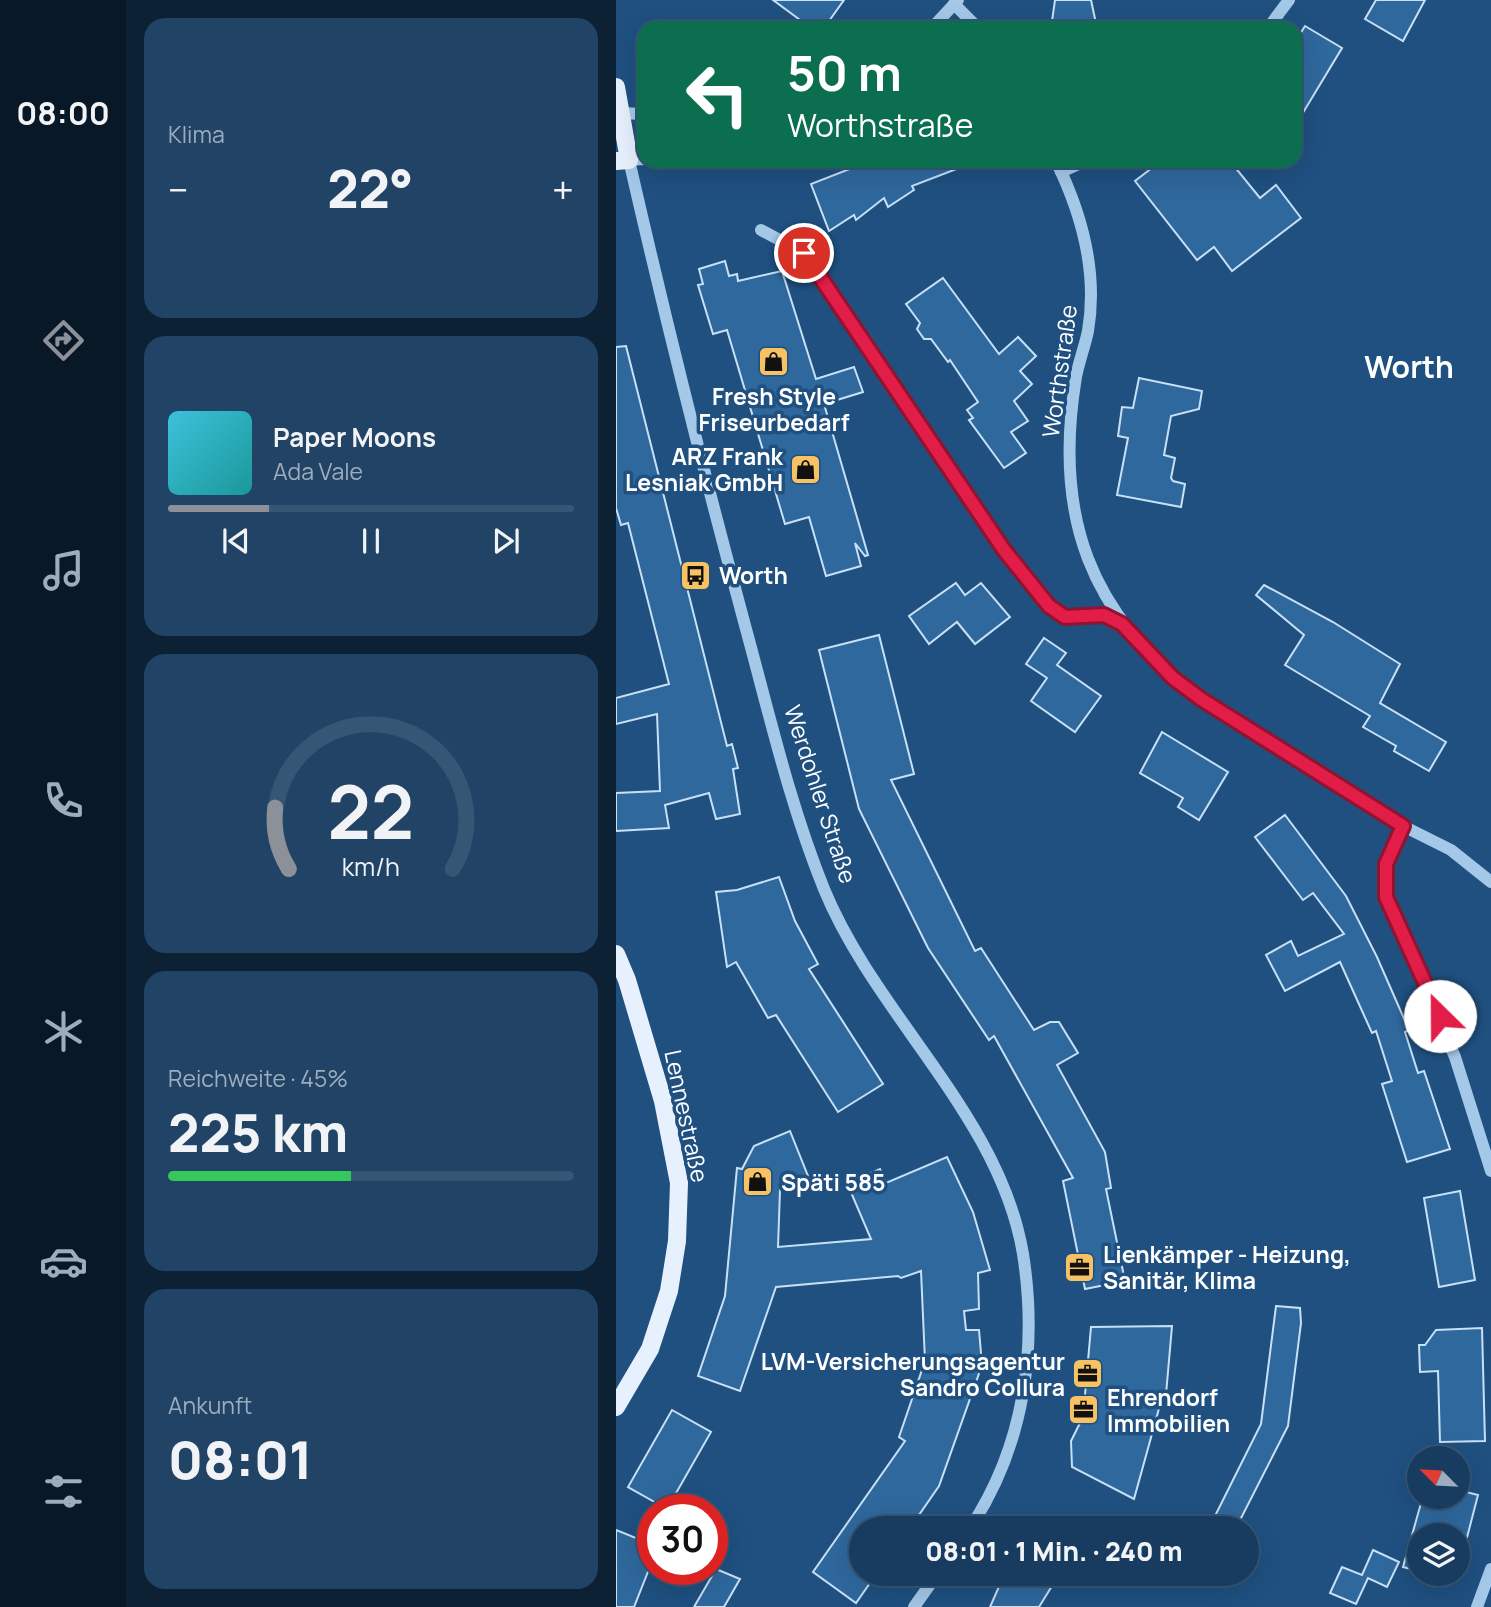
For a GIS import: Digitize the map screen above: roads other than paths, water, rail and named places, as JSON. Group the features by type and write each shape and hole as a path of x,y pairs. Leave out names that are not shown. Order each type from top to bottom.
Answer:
{"main road":[{"name":"Werdohler Straße","path":"616,87 618,113 630,160"},
{"name":"Lennestraße","path":"616,954 627,980 663,1101 679,1183 677,1241 669,1291 650,1349 616,1407"}],"street":[{"path":"1273,21 1289,0"},
{"path":"938,21 956,2 972,21"},
{"path":"618,113 637,114"},
{"name":"Werdohler Straße","path":"630,160 730,569 791,796 807,844 825,892 846,933 994,1163 1022,1251 1029,1317 1024,1390 1004,1462 976,1516"},
{"name":"Worthstraße","path":"1060,168 1082,222 1091,280 1088,330 1076,376 1069,449 1071,494 1077,534 1095,577 1122,624 1173,678 1201,699 1403,826 1451,850 1491,882"},
{"path":"761,230 804,253 1004,550 1049,606 1065,617 1104,615 1122,624"},
{"path":"1403,826 1386,864 1386,897 1455,1057 1491,1171"},
{"path":"1477,1607 1491,1569"},
{"path":"914,1607 929,1586"}],"place":[{"name":"Fresh Style Friseurbedarf","path":"774,362"},
{"name":"ARZ Frank Lesniak GmbH","path":"806,469"},
{"name":"Worth","path":"696,575"},
{"name":"Späti 585","path":"758,1182"},
{"name":"Lienkämper - Heizung, Sanitär, Klima","path":"1080,1267"},
{"name":"LVM-Versicherungsagentur Sandro Collura","path":"1088,1374"},
{"name":"Ehrendorf Immobilien","path":"1084,1410"}],"district":[{"name":"Worth","path":"1409,366"}]}
